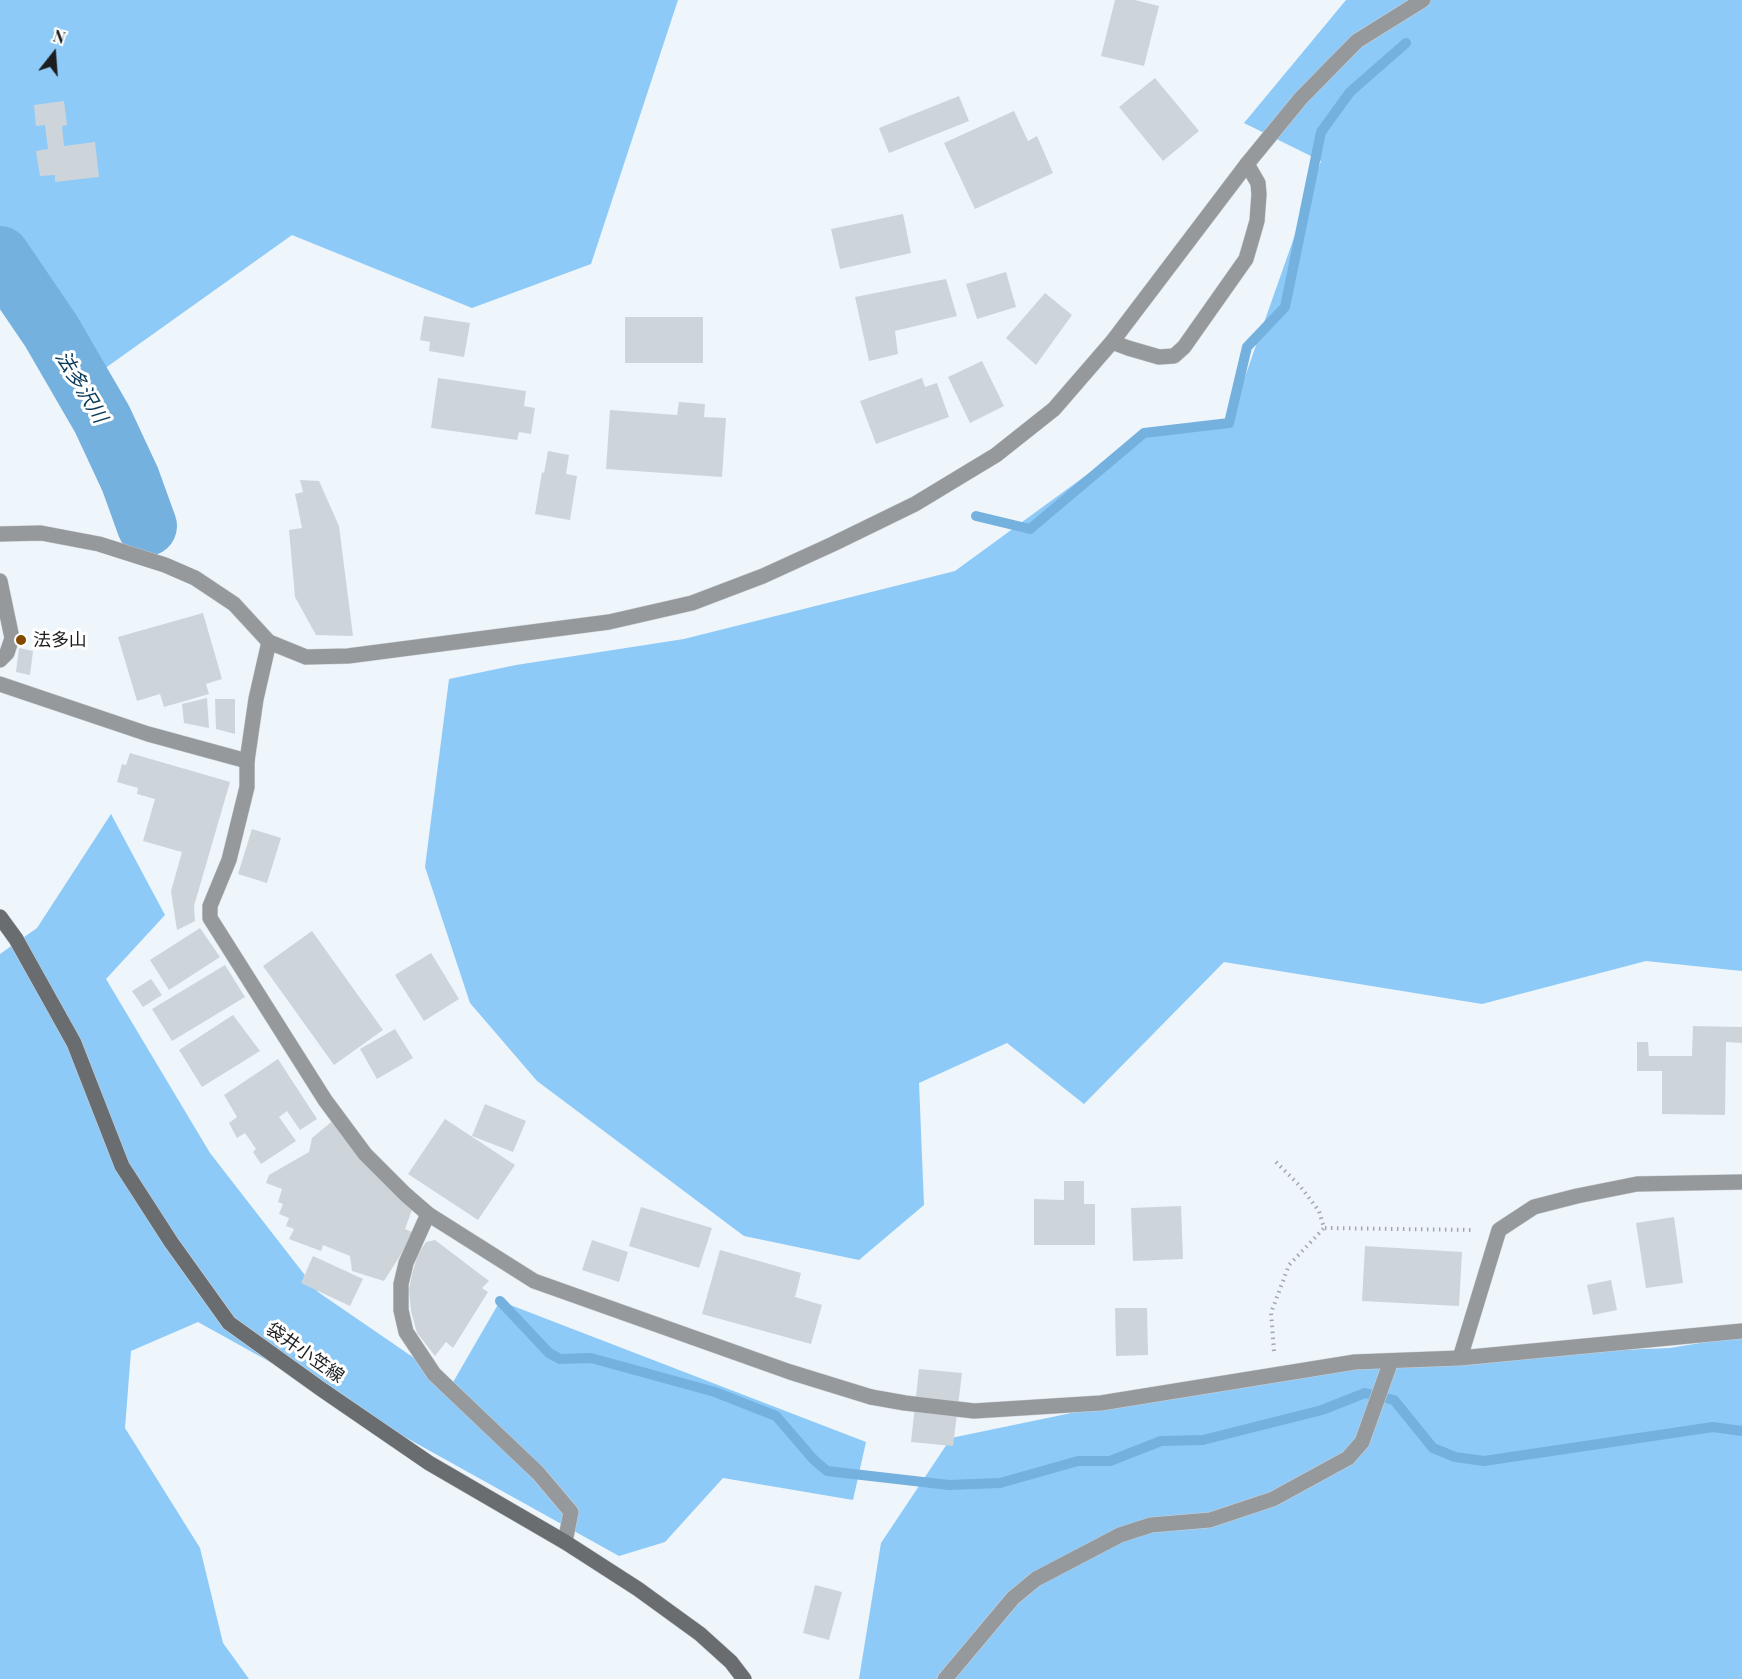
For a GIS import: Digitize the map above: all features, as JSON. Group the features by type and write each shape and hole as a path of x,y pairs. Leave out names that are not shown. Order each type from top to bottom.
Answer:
{"main road":[{"name":"袋井小笠線","path":"0,917 16,939 74,1043 122,1166 171,1242 229,1323 429,1463 565,1542 638,1589 700,1634 731,1662 744,1679"}],"street":[{"path":"0,534 53,535 99,544 165,564 195,578 234,604 269,642 306,657 348,656 609,622 692,603 763,576 915,504 996,455 1054,409 1112,342 1247,164 1301,98 1357,41 1423,0"},
{"path":"1112,342 1159,357 1174,356 1184,347 1246,260 1257,221 1259,194 1258,183 1247,164"},
{"path":"0,581 12,638 7,653 0,660"},
{"path":"269,642 256,699 247,761 247,787 229,860 210,906 210,918 325,1100 365,1154 428,1214 534,1281 790,1372 872,1397 974,1411 1101,1402 1355,1362 1460,1358 1742,1332"},
{"path":"0,684 148,734 247,761"},
{"path":"1460,1358 1499,1230 1534,1207 1637,1184 1742,1182"},
{"path":"428,1214 405,1263 401,1284 401,1310 406,1332 434,1374 538,1473 571,1512 565,1542"},
{"path":"945,1679 1013,1598 1036,1579 1120,1535 1151,1525 1210,1520 1273,1499 1348,1458 1362,1442 1391,1361"}],"path":[{"path":"1276,1162 1300,1186 1319,1211 1324,1228"},
{"path":"1276,1374 1271,1313 1289,1265 1324,1228 1499,1230"}],"shaded area":[{"path":"0,0 678,0 591,264 472,308 292,235 97,374 0,238"},
{"path":"1346,0 1742,0 1742,971 1646,961 1482,1004 1224,962 1084,1104 1007,1043 919,1083 924,1205 859,1260 744,1236 537,1081 470,1003 425,867 449,679 516,665 684,639 955,571 1144,433 1229,422 1321,161 1244,123"},
{"path":"111,814 165,915 106,979 210,1153 318,1292 452,1384 500,1301 866,1442 853,1500 723,1478 665,1542 619,1556 198,1322 131,1351 125,1428 200,1548 223,1643 249,1679 0,1679 0,954 37,928"},
{"path":"1742,1336 1742,1679 859,1679 881,1543 951,1438 1317,1362 1670,1348"}],"building":[{"path":"1115,0 1135,0 1159,6 1144,66 1101,56"},
{"path":"1155,78 1199,131 1163,161 1119,107"},
{"path":"959,96 969,121 889,153 879,128"},
{"path":"64,101 67,125 62,126 64,146 95,142 99,177 55,182 55,175 40,176 36,151 48,149 45,125 36,126 34,105"},
{"path":"1014,111 1028,141 1037,136 1053,173 975,209 944,143"},
{"path":"903,214 911,253 840,269 831,229"},
{"path":"1006,272 1016,307 977,319 966,284"},
{"path":"946,279 957,316 895,331 898,354 869,361 855,297"},
{"path":"1045,293 1072,315 1036,365 1006,338"},
{"path":"424,316 470,323 464,357 429,351 430,342 420,340"},
{"path":"625,317 703,317 703,363 625,363"},
{"path":"982,361 1004,406 970,423 948,377"},
{"path":"438,378 526,391 524,406 535,408 531,434 519,432 517,440 431,428"},
{"path":"922,378 925,387 937,383 949,417 876,444 860,401"},
{"path":"679,402 705,404 704,417 726,418 722,477 606,469 610,410 677,415"},
{"path":"548,451 569,455 566,474 577,476 570,520 535,514"},
{"path":"300,480 319,481 339,526 353,636 316,635 295,597 289,530 302,528 295,494 303,492"},
{"path":"203,613 222,679 206,684 209,694 164,707 160,694 137,701 118,637"},
{"path":"19,648 33,651 30,675 16,672"},
{"path":"207,698 209,728 184,723 182,704"},
{"path":"215,699 235,699 235,734 216,729"},
{"path":"130,753 230,782 194,906 195,921 177,930 171,891 182,852 143,841 155,799 137,794 138,788 117,782 122,764 126,765"},
{"path":"252,829 281,838 267,883 238,874"},
{"path":"200,928 220,957 169,990 150,960"},
{"path":"312,931 383,1030 334,1065 263,966"},
{"path":"431,953 459,999 424,1021 395,975"},
{"path":"225,965 245,997 172,1041 152,1009"},
{"path":"151,979 162,995 143,1007 132,991"},
{"path":"233,1015 260,1051 202,1087 179,1050"},
{"path":"1693,1026 1742,1027 1742,1043 1726,1042 1725,1115 1662,1114 1662,1071 1637,1071 1637,1042 1648,1042 1649,1056 1692,1056"},
{"path":"395,1029 413,1058 377,1079 360,1049"},
{"path":"278,1059 317,1119 300,1130 287,1111 279,1117 296,1141 261,1164 253,1152 256,1149 245,1133 237,1138 229,1123 237,1117 224,1095"},
{"path":"485,1104 526,1121 513,1152 472,1136"},
{"path":"336,1118 374,1167 412,1210 405,1229 412,1232 405,1248 384,1281 352,1271 350,1256 323,1245 321,1251 289,1239 294,1229 286,1226 289,1218 279,1214 283,1204 278,1202 282,1189 266,1183 269,1175 309,1152 312,1138"},
{"path":"445,1119 515,1165 478,1220 408,1174"},
{"path":"1064,1181 1084,1181 1084,1204 1095,1204 1095,1245 1034,1245 1034,1199 1064,1200"},
{"path":"1181,1206 1183,1259 1133,1261 1131,1208"},
{"path":"641,1207 712,1228 699,1268 629,1246"},
{"path":"1674,1217 1683,1283 1646,1288 1636,1223"},
{"path":"435,1240 489,1281 482,1288 488,1292 453,1348 446,1342 435,1356 417,1333 411,1311 409,1289 418,1254 426,1242"},
{"path":"592,1240 628,1252 619,1282 582,1270"},
{"path":"1365,1246 1462,1252 1459,1306 1362,1301"},
{"path":"720,1250 801,1273 795,1297 822,1305 811,1344 702,1314"},
{"path":"313,1256 363,1279 350,1306 301,1283"},
{"path":"1611,1280 1617,1310 1593,1315 1587,1285"},
{"path":"1115,1308 1147,1308 1148,1355 1116,1356"},
{"path":"919,1369 962,1373 953,1446 911,1442"},
{"path":"815,1585 842,1592 829,1640 803,1633"}],"waterway":[{"path":"976,516 1030,529 1144,433 1229,423 1247,347 1285,307 1321,132 1350,92 1406,43"},
{"name":"法多沢川","path":"0,256 51,331 102,419 130,479 147,526"},
{"path":"500,1301 549,1353 560,1359 591,1358 715,1392 776,1416 814,1460 827,1471 949,1485 1000,1483 1078,1461 1110,1461 1161,1441 1203,1440 1322,1410 1365,1393 1394,1400 1433,1448 1455,1457 1484,1461 1713,1427 1742,1431"}],"place":[{"name":"法多山","path":"21,640"}]}
